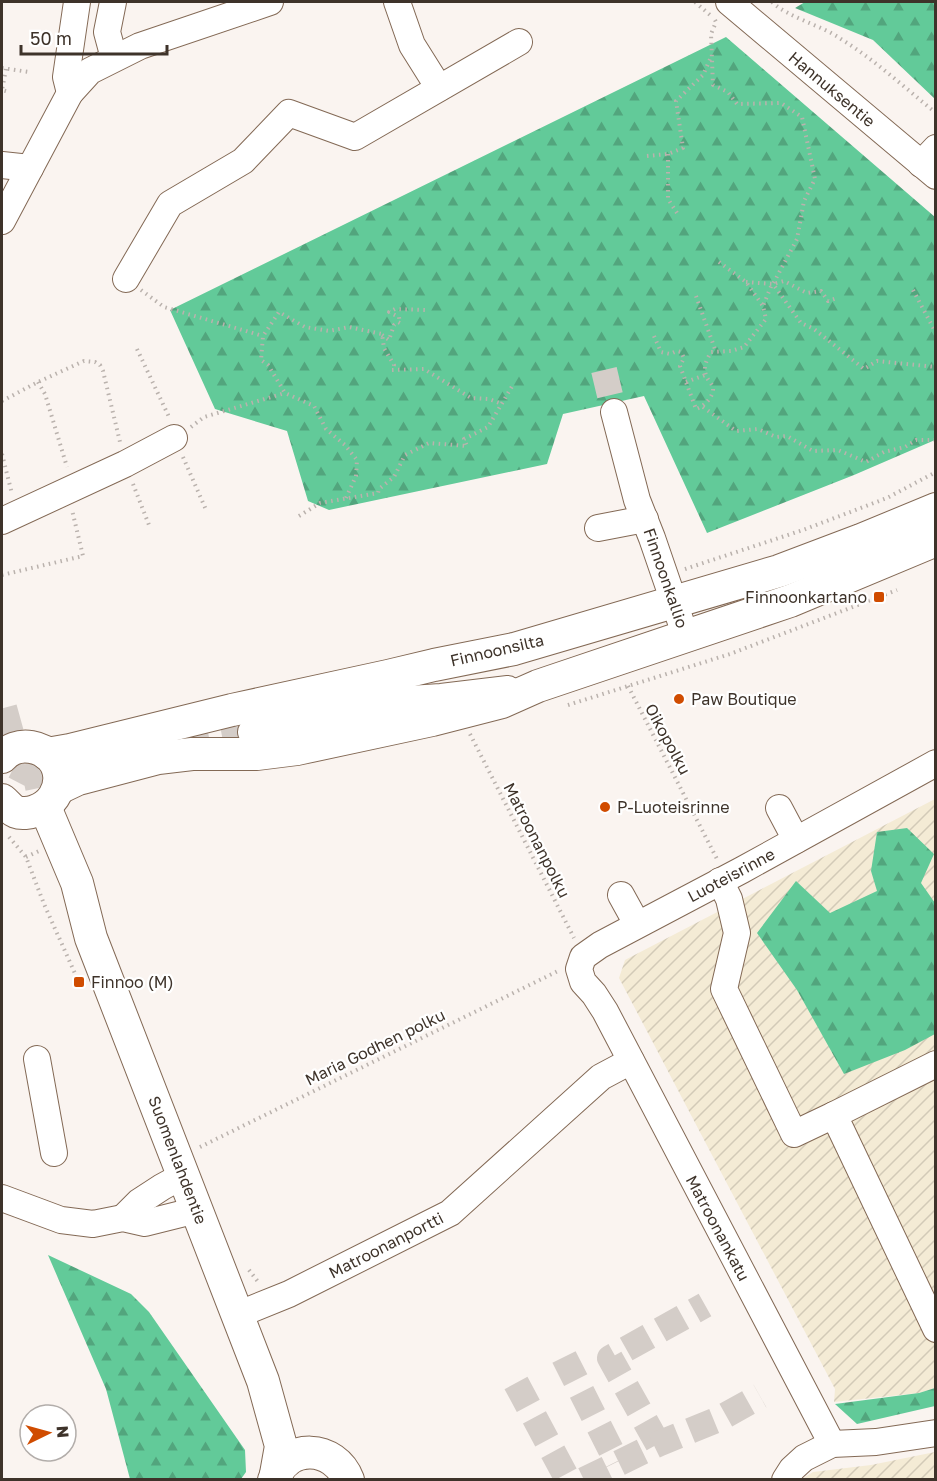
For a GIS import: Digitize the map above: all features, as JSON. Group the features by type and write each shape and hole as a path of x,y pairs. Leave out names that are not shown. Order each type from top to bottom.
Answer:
{"main road":[{"name":"Finnoonsilta","path":"47,754 260,704 514,649 670,589 779,571 936,509"},
{"path":"25,808 78,779 158,758 192,754 257,754 297,749 492,705 538,686 790,601 936,540"},
{"path":"2,756 14,748 26,746 37,748 55,763 59,775 25,808"},
{"name":"Suomenlahdentie","path":"25,808 60,890 91,938 263,1382 281,1446 275,1477"},
{"name":"Suomenlahdentie","path":"263,1382 290,1414 311,1452"},
{"path":"275,1477 282,1465 290,1458 311,1452 333,1459 343,1469 348,1479"}],"street":[{"path":"70,93 66,77 77,2"},
{"path":"113,2 107,32 114,58"},
{"path":"2,221 70,93 90,71 140,46 270,2"},
{"path":"397,2 412,45 439,88"},
{"name":"Hannuksentie","path":"729,2 931,163"},
{"path":"126,279 170,204 243,161 289,113 355,137 519,42"},
{"path":"2,165 30,168"},
{"name":"Finnoonkallio","path":"614,412 637,500 686,637"},
{"path":"9,517 125,464 174,438"},
{"path":"598,528 645,519"},
{"path":"410,699 484,668 514,649"},
{"path":"251,732 410,699 441,698 538,686"},
{"name":"Luoteisrinne","path":"572,963 720,874 796,840 936,763"},
{"path":"779,808 796,840"},
{"path":"720,874 737,933 724,988 794,1134 933,1073"},
{"path":"621,895 637,924"},
{"name":"Matroonankatu","path":"572,963 579,969 580,975 605,1011 832,1444"},
{"path":"37,1059 54,1153"},
{"name":"Matroonanportti","path":"237,1315 289,1294 450,1213 601,1077 631,1061"},
{"path":"834,1115 936,1329"},
{"path":"123,1218 139,1202 184,1175"},
{"path":"2,1198 36,1212 76,1223 93,1224 123,1218 145,1223 197,1210"},
{"path":"785,1479 804,1458 832,1444 876,1442 936,1433"}],"path":[{"path":"695,2 716,22 711,34 713,85 728,92 737,104 781,103 802,117 815,179 804,201 797,239 772,284 763,306"},
{"path":"772,2 852,46 936,113"},
{"path":"647,156 668,154 682,148 676,101 703,75 712,56"},
{"path":"9,92 2,90 4,69 29,72"},
{"path":"668,154 668,199 679,216"},
{"path":"654,336 661,352 670,354 681,352 684,358 680,366 696,409 703,407 712,394 713,388 705,375 706,359 711,352 731,351 744,347 766,319 763,306 746,282 719,262"},
{"path":"126,279 164,307 263,336"},
{"path":"746,282 772,284 784,281 807,293 821,291 828,302 837,298"},
{"path":"772,284 801,323 814,329 864,369 877,361 936,367"},
{"path":"913,290 936,333"},
{"path":"696,296 716,352"},
{"path":"346,498 356,476 357,460 326,429 314,406 285,393 268,365 261,360 263,336 279,312 305,327 329,331 349,327 382,334 389,340 394,325 400,323 399,317 389,312 395,309 426,310"},
{"path":"382,334 384,348 394,365 392,370 424,369 471,398 489,399 502,404"},
{"path":"137,349 169,417 174,438 207,512"},
{"path":"2,401 84,361 100,365 125,464 149,525"},
{"path":"686,382 705,375"},
{"path":"2,575 83,556 45,394 38,382"},
{"path":"299,516 320,503 378,493 379,489 394,477 405,455 429,443 467,446 464,439 488,427 514,383"},
{"path":"204,417 285,393"},
{"path":"703,407 736,430 758,429 776,437 788,436 813,451 838,450 866,462 884,452 905,447 916,440 936,440"},
{"path":"2,454 9,517"},
{"path":"670,589 802,530 887,498 936,472"},
{"path":"730,654 897,590"},
{"name":"Oikopolku","path":"628,686 720,874"},
{"name":"Matroonanpolku","path":"469,733 561,912 572,963"},
{"path":"25,808 26,857"},
{"name":"Maria Godhen polku","path":"200,1147 572,963"}],"shaded area":[{"path":"935,799 935,1388 919,1393 834,1402 835,1389 619,978 625,960"},
{"path":"935,1452 935,1479 802,1479 813,1472 871,1465"}],"green space":[{"path":"805,2 935,2 935,99 873,40 795,8"},
{"path":"726,37 935,217 935,440 854,475 707,533 644,396 563,414 547,464 329,510 308,501 287,431 215,409 170,310"},
{"path":"907,828 934,854 921,883 935,903 935,1034 905,1050 844,1074 797,990 757,933 796,881 830,913 877,891 871,871 877,832"},
{"path":"48,1255 131,1294 149,1312 245,1450 246,1472 241,1479 130,1479 106,1389"},
{"path":"935,1388 935,1406 857,1424 835,1404 919,1393"}],"tunnel":[{"path":"604,370 614,412"},
{"path":"4,708 20,766"},
{"path":"184,745 251,732"},
{"path":"2,818 23,778 77,767"},
{"path":"658,1444 610,1358 705,1305"},
{"path":"564,1357 617,1462"},
{"path":"516,1383 568,1480"},
{"path":"584,1480 658,1444 719,1419 760,1396"}],"place":[{"name":"Finnoonkartano","path":"879,597"},
{"name":"Paw Boutique","path":"679,699"},
{"name":"P-Luoteisrinne","path":"605,807"},
{"name":"Finnoo (M)","path":"79,982"}]}
